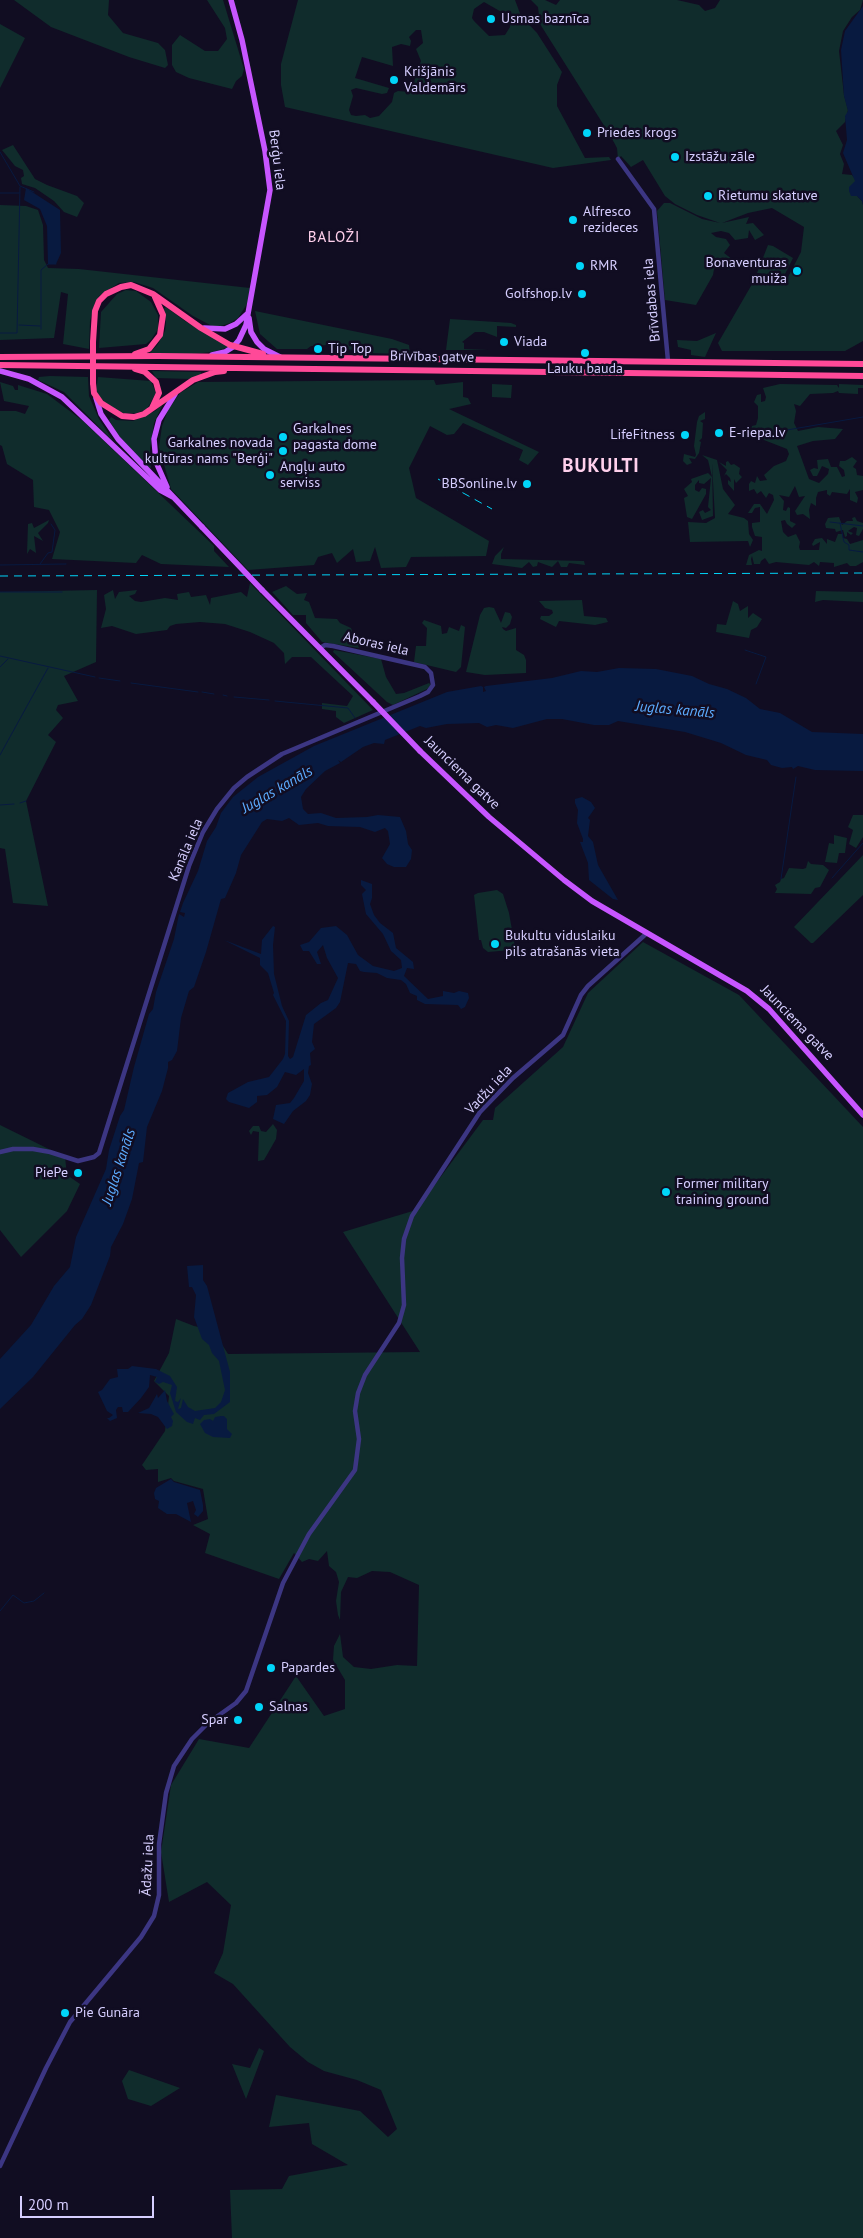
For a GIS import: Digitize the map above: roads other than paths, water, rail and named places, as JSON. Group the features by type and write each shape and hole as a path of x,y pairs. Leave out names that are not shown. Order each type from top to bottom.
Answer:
{"highway":[{"path":"254,368 244,371 215,372 203,376 150,410 134,417 122,416 105,406 94,393 93,342 96,311 99,301 106,294 121,287 131,285 153,294 201,328 233,347 258,354 275,355"},
{"path":"102,356 141,353 155,343 163,325 163,315 153,294"},
{"name":"Brīvības gatve","path":"0,357 102,356 863,364"},
{"name":"Brīvības gatve","path":"0,365 863,376"},
{"path":"126,367 145,372 156,382 159,393 155,404 150,410"}],"main road":[{"name":"Berģu iela","path":"230,0 242,40 269,179 269,201 249,312 242,334 233,347"},
{"path":"201,328 211,330 225,328 240,320 249,312"},
{"path":"249,312 250,326 254,338 264,350 282,358"},
{"path":"200,357 225,352 233,347"},
{"path":"0,371 29,379 62,397 160,490 173,497"},
{"path":"173,497 161,477 154,449 159,420 176,392"},
{"name":"Jaunciema gatve","path":"94,393 101,414 108,425 173,497 420,751 494,822 592,901 747,990 770,1009 863,1115"}],"street":[{"name":"Brīvdabas iela","path":"618,159 654,210 668,361"},
{"name":"Aboras iela","path":"320,648 325,645 333,646 428,669"},
{"name":"Kanāla iela","path":"0,1152 13,1149 33,1149 59,1154 72,1160 94,1157 101,1149 108,1128 189,866 204,832 217,809 234,788 276,758 315,739 428,692 434,681 428,669"},
{"name":"Vadžu iela","path":"399,1323 404,1305 402,1258 404,1239 409,1221 421,1200 480,1112 513,1078 563,1035 581,995 588,986 648,933"},
{"name":"Ādažu iela","path":"0,2166 49,2061 70,2022 127,1956 150,1924 159,1895 159,1844 169,1777 192,1739 208,1723 236,1703 246,1691 256,1667 269,1620 283,1584 309,1534 355,1470 360,1439 355,1411 358,1393 365,1375 399,1323"}],"water":[{"path":"863,6 863,205 857,196 851,196 849,191 849,187 855,181 843,153 847,140 845,116 848,111 844,96 841,50 845,31"},
{"path":"26,188 60,210 61,253 56,264 48,264 47,226 40,209 24,200"},
{"name":"Juglas kanāls","path":"619,668 656,669 692,676 746,698 760,709 780,713 812,732 863,734 863,771 815,770 798,766 793,769 792,767 782,768 771,765 767,760 746,755 721,743 685,732 618,721 609,725 594,725 562,719 547,719 513,728 496,725 487,727 479,723 447,724 426,728 420,726 385,740 384,744 374,743 363,747 341,762 338,760 340,763 325,771 306,789 301,797 303,809 308,814 321,813 336,818 378,815 400,817 406,831 408,844 412,850 411,859 406,867 394,867 387,864 382,858 390,844 388,831 385,828 375,832 360,827 328,826 318,823 299,825 289,818 282,821 267,819 262,822 241,855 236,873 225,898 221,899 206,952 194,987 189,991 181,1018 177,1051 172,1060 168,1062 162,1091 147,1127 143,1162 139,1163 132,1199 123,1224 111,1247 110,1256 91,1305 82,1319 33,1377 0,1409 0,1359 31,1325 54,1286 70,1267 76,1237 106,1169 109,1150 120,1116 124,1110 134,1067 174,939 179,914 184,917 185,913 180,912 198,871 207,841 216,827 221,813 233,797 258,777 314,746 447,692 481,686 483,687 483,692 486,691 484,687 486,686 552,678 581,671 597,672"},
{"path":"582,797 591,802 595,808 588,818 590,820 588,836 593,842 598,865 618,900 613,899 589,880 588,863 580,842 583,842 583,839 577,823 578,810 575,803 575,799"},
{"path":"361,880 372,884 370,904 374,915 380,923 393,933 396,948 413,962 414,969 407,968 404,976 428,999 443,996 443,991 468,993 469,998 465,1007 461,1009 458,1005 425,1004 417,1000 417,996 410,993 406,984 401,980 387,978 377,973 360,971 356,964 348,963 340,1002 336,1008 314,1024 312,1042 315,1049 310,1053 311,1065 309,1066 308,1073 312,1084 310,1095 306,1101 293,1111 284,1124 273,1119 276,1105 290,1103 294,1098 304,1081 304,1069 296,1075 285,1072 277,1087 267,1095 257,1096 257,1102 249,1108 229,1102 226,1099 228,1093 248,1082 269,1077 283,1059 285,1054 286,1021 273,995 268,973 260,965 260,958 224,940 261,954 262,940 273,926 275,927 273,945 274,974 282,1006 289,1021 288,1056 290,1059 293,1057 306,1015 328,1000 338,978 327,958 323,945 317,952 321,964 317,964 309,951 303,951 300,945 309,942 321,928 336,926 347,935 358,955 373,966 394,971 402,968 401,960 391,951 383,934 366,914 362,894 366,890 361,885"},
{"path":"203,1265 203,1280 207,1286 230,1372 230,1402 214,1414 204,1415 200,1420 195,1418 193,1424 187,1422 176,1412 170,1393 172,1385 163,1382 159,1384 155,1382 157,1377 150,1375 149,1387 141,1398 128,1412 123,1412 122,1407 118,1407 116,1410 117,1418 110,1421 107,1418 113,1415 107,1411 98,1392 102,1390 110,1379 118,1377 117,1369 128,1369 132,1366 156,1369 170,1376 177,1387 175,1401 178,1402 181,1398 178,1409 181,1408 183,1399 188,1407 195,1411 215,1408 221,1402 225,1390 219,1361 212,1353 209,1345 202,1339 194,1317 196,1295 192,1287 189,1287 187,1266"},
{"path":"165,1390 167,1401 174,1414 171,1417 173,1421 172,1426 167,1429 158,1417 151,1414 138,1413 149,1408 157,1394 158,1398"},
{"path":"224,1416 227,1419 227,1429 232,1434 230,1438 213,1437 205,1433 200,1424 204,1420 210,1419 213,1421 215,1417"},
{"path":"171,1479 174,1482 200,1490 203,1511 198,1517 194,1514 196,1510 193,1501 187,1503 191,1522 176,1514 167,1514 158,1508 159,1501 155,1499 154,1493 156,1488"}],"waterway":[{"path":"0,152 20,186 34,192"},
{"path":"0,333 17,333 20,187"},
{"path":"0,193 19,193"},
{"path":"41,329 41,270 48,264 56,264"},
{"path":"19,325 40,326"},
{"path":"787,430 863,417"},
{"path":"830,522 863,526"},
{"path":"840,523 844,542 849,545 849,550 863,552"},
{"path":"40,564 48,553 52,552 55,530 51,524"},
{"path":"0,565 66,564"},
{"path":"0,592 62,592"},
{"path":"745,650 766,657 756,684"},
{"path":"0,656 95,677"},
{"path":"0,667 8,659"},
{"path":"0,755 48,668"},
{"path":"99,678 120,681"},
{"path":"131,683 198,692"},
{"path":"202,692 214,694"},
{"path":"223,695 227,696"},
{"path":"234,697 269,700"},
{"path":"275,701 348,708 355,718"},
{"path":"781,879 796,777"},
{"path":"20,803 26,801"},
{"path":"0,805 14,804"},
{"path":"832,878 863,843"},
{"path":"0,1611 13,1595 24,1603 34,1601 44,1593"}],"railway":[{"path":"438,479 492,509"},
{"path":"0,576 863,573"}],"place":[{"name":"Usmas baznīca","path":"491,19"},
{"name":"Krišjānis Valdemārs","path":"394,80"},
{"name":"Priedes krogs","path":"587,133"},
{"name":"Izstāžu zāle","path":"675,157"},
{"name":"Rietumu skatuve","path":"708,196"},
{"name":"Alfresco rezideces","path":"573,220"},
{"name":"RMR","path":"580,266"},
{"name":"Bonaventuras muiža","path":"797,271"},
{"name":"Golfshop.lv","path":"582,294"},
{"name":"Viada","path":"504,342"},
{"name":"Tip Top","path":"318,349"},
{"name":"Lauku bauda","path":"585,353"},
{"name":"E-riepa.lv","path":"719,433"},
{"name":"LifeFitness","path":"685,435"},
{"name":"Garkalnes pagasta dome","path":"283,437"},
{"name":"Garkalnes novada kultūras nams \"Berģi\"","path":"283,451"},
{"name":"Angļu auto serviss","path":"270,475"},
{"name":"BBSonline.lv","path":"527,484"},
{"name":"Bukultu viduslaiku pils atrašanās vieta","path":"495,944"},
{"name":"PiePe","path":"78,1173"},
{"name":"Former military training ground","path":"666,1192"},
{"name":"Papardes","path":"271,1668"},
{"name":"Salnas","path":"259,1707"},
{"name":"Spar","path":"238,1720"},
{"name":"Pie Gunāra","path":"65,2013"}],"district":[{"name":"BALOŽI","path":"334,238"},
{"name":"BUKULTI","path":"601,467"}]}
